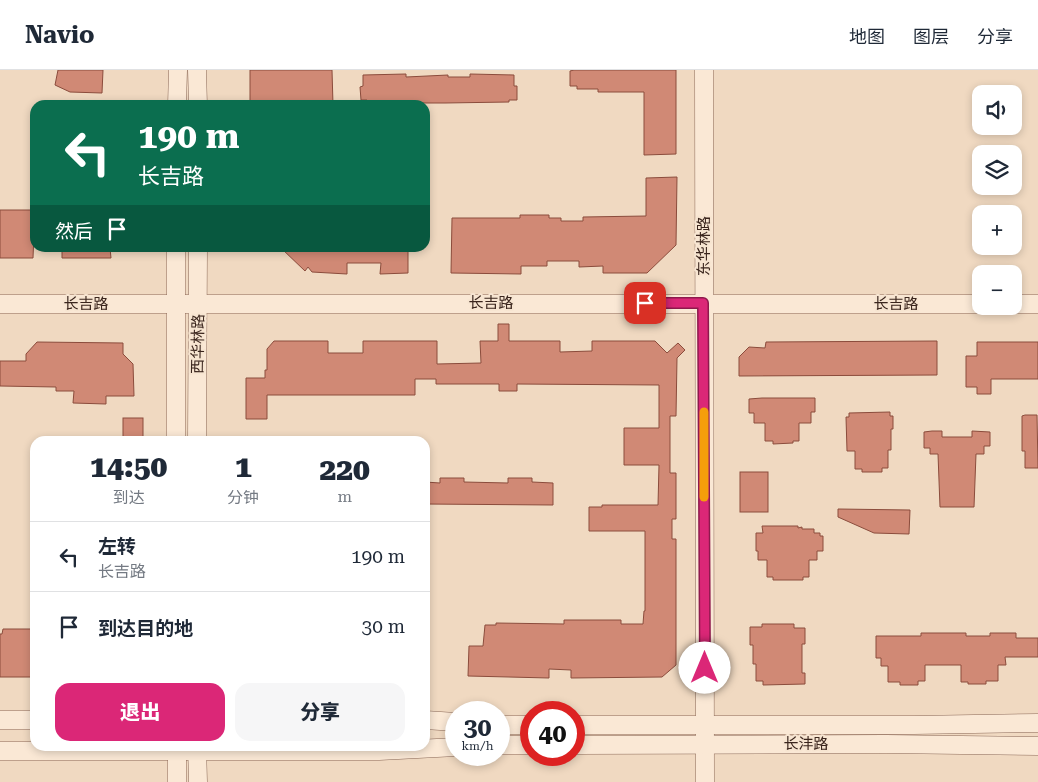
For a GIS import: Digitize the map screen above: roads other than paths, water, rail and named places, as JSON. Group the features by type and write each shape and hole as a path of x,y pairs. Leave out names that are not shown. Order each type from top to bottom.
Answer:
{"street":[{"path":"177,100 178,70"},
{"path":"198,70 198,100"},
{"name":"东华林路","path":"704,70 705,782"},
{"name":"西华林路","path":"176,252 176,436"},
{"name":"西华林路","path":"197,436 198,252"},
{"name":"长吉路","path":"0,304 972,304"},
{"path":"1022,304 1038,304"},
{"path":"0,720 30,720"},
{"path":"430,720 445,721"},
{"name":"长沣路","path":"585,725 1038,723"},
{"name":"长沣路","path":"585,745 886,744 1038,746"},
{"path":"430,748 445,748"},
{"path":"0,751 30,751"},
{"path":"177,751 177,782"},
{"path":"198,751 198,782"}]}
